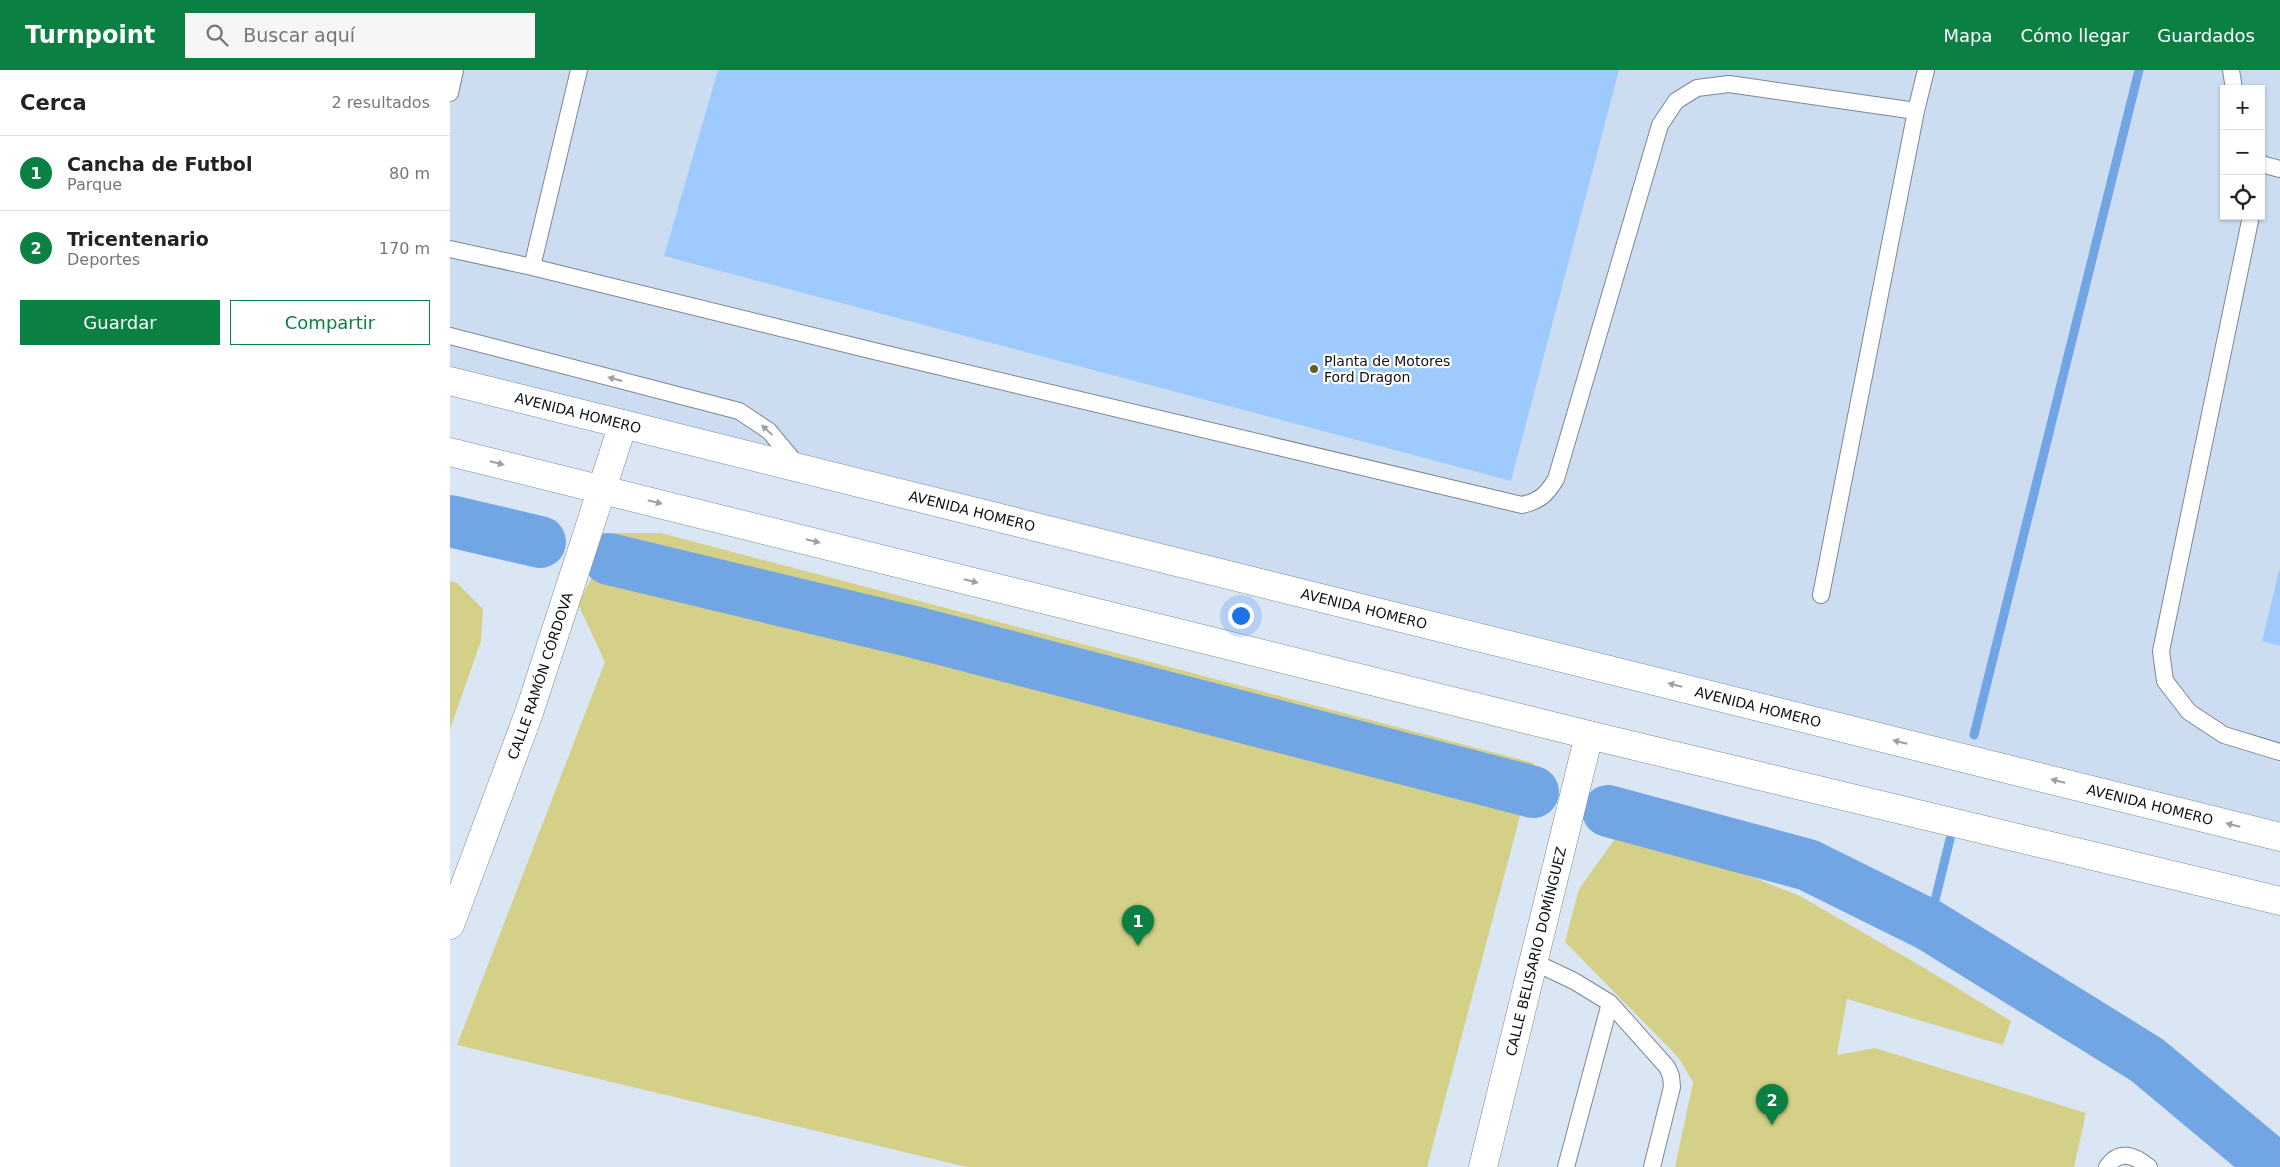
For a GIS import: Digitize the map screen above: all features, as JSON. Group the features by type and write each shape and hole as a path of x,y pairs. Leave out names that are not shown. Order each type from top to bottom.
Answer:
{"main road":[{"name":"AVENIDA HOMERO","path":"450,381 2280,837"},
{"name":"CALLE RAMÓN CÓRDOVA","path":"450,925 529,713 623,424"},
{"path":"450,452 1589,734 2280,901"},
{"name":"CALLE BELISARIO DOMÍNGUEZ","path":"1483,1167 1589,734"}],"lane":[{"path":"532,267 579,70"},
{"path":"1821,595 1916,111 1926,70"},
{"path":"2231,70 2233,85"},
{"path":"450,249 532,267 1522,505 1536,502 1548,494 1556,479 1660,125 1676,101 1697,88 1729,84 1916,111"},
{"path":"2265,166 2280,169"},
{"path":"2250,220 2160,651 2165,681 2189,712 2224,735 2280,752"},
{"path":"450,336 740,411 769,431 799,467"},
{"path":"1534,962 1574,981 1610,1003 1667,1067 1672,1076 1672,1087 1652,1167"},
{"path":"1566,1167 1610,1003"},
{"path":"2107,1167 2115,1157 2125,1154 2134,1156 2149,1167"}],"shaded area":[{"path":"450,70 2280,70 2280,829 450,366"},
{"path":"615,533 661,533 1534,763 1427,1167 967,1167 457,1045 605,662 578,604"},
{"path":"450,581 457,583 483,609 481,641 450,729"},
{"path":"1617,836 1727,867 1800,896 2011,1021 2003,1045 1847,999 1837,1055 1875,1048 2086,1113 2074,1167 1675,1167 1693,1082 1678,1057 1565,942 1579,889"}],"building":[{"name":"Planta de Motores Ford Dragon","path":"718,70 1619,70 1511,481 664,256"},
{"path":"2280,571 2280,646 2262,641"}],"waterway":[{"path":"1974,735 2139,70"},
{"path":"450,521 540,542"},
{"path":"609,559 918,633 1533,792"},
{"path":"1608,811 1808,865 1929,925 2147,1060 2275,1167"},
{"path":"1929,925 1950,839"}],"place":[{"name":"Planta de Motores Ford Dragon","path":"1314,369"},
{"name":"Cancha de Futbol","path":"1138,946"},
{"name":"Tricentenario","path":"1772,1125"}]}
